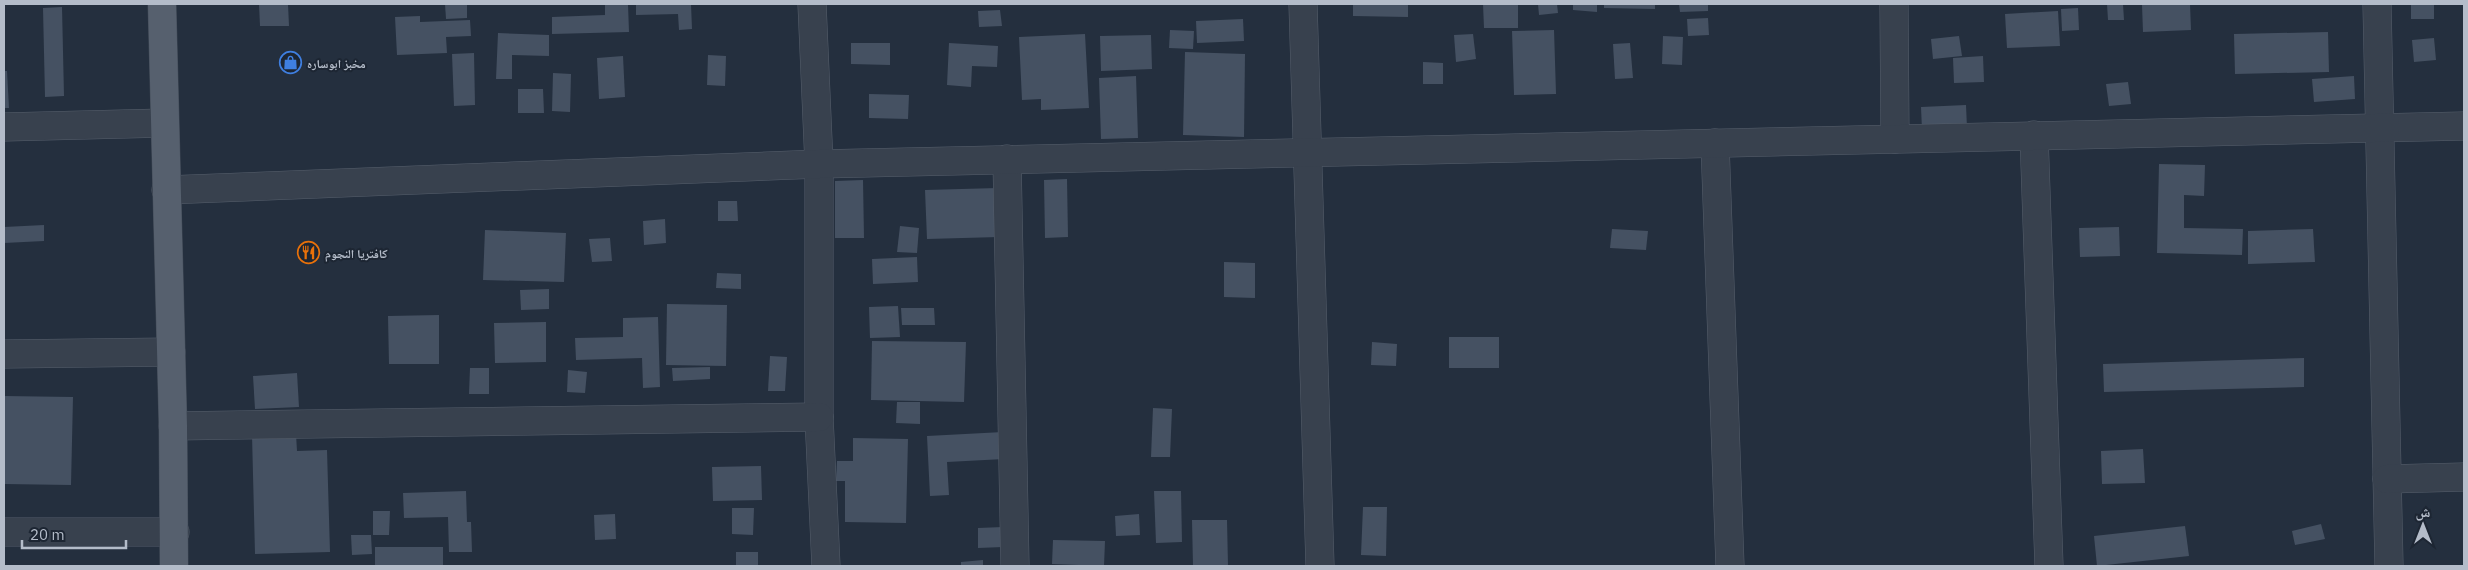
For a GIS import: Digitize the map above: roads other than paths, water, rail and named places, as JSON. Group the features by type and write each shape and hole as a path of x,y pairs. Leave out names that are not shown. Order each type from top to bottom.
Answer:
{"main road":[{"path":"162,4 173,426 174,566"}],"street":[{"path":"812,4 819,164 819,417 826,566"},
{"path":"1303,4 1320,566"},
{"path":"1894,4 1895,139"},
{"path":"2377,4 2389,566"},
{"path":"4,127 164,123"},
{"path":"166,190 819,164 2464,126"},
{"path":"2034,135 2049,566"},
{"path":"1715,143 1730,566"},
{"path":"1007,159 1015,566"},
{"path":"4,354 171,352"},
{"path":"173,426 819,417"},
{"path":"2387,479 2464,478"},
{"path":"4,532 175,532"}],"place":[{"name":"مخبز ابوساره","path":"291,63"},
{"name":"كافتريا النجوم","path":"309,253"}]}
